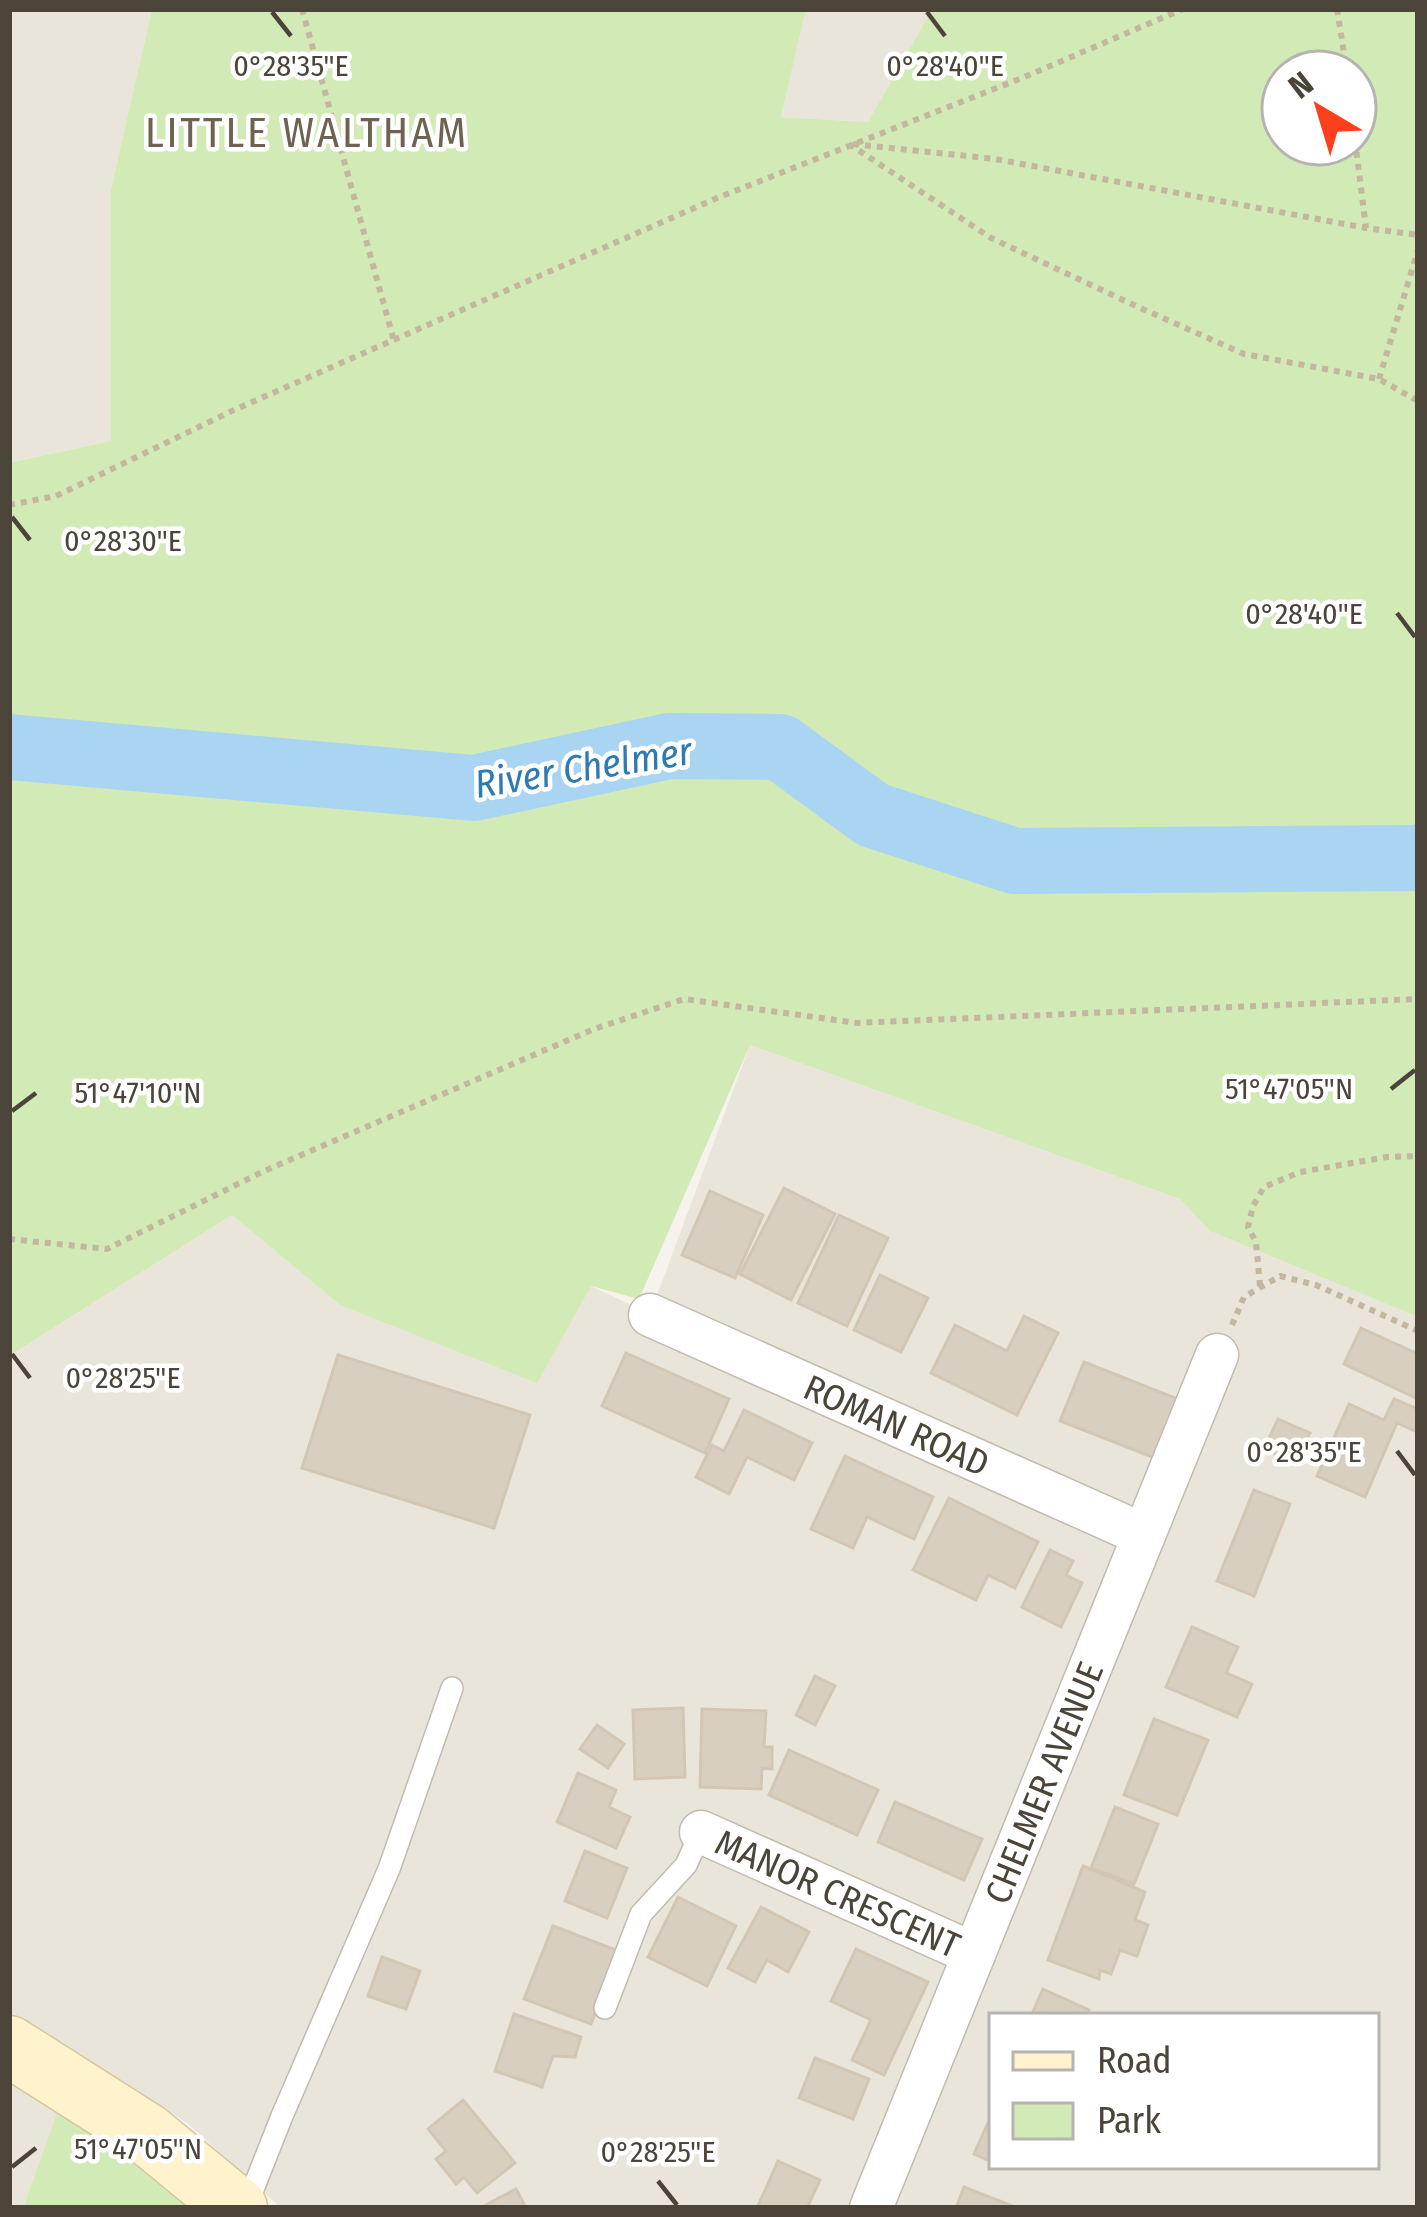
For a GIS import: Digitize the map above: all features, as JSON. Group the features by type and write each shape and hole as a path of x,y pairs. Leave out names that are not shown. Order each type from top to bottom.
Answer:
{"main road":[{"path":"9,2046 146,2133 242,2208"}],"street":[{"name":"ROMAN ROAD","path":"650,1315 1144,1535"},
{"name":"CHELMER AVENUE","path":"871,2208 1217,1355"},
{"name":"MANOR CRESCENT","path":"701,1832 974,1954"}],"lane":[{"path":"242,2208 389,1868 452,1688"},
{"path":"605,2008 641,1914 686,1865 701,1832"}],"path":[{"path":"302,9 394,341"},
{"path":"9,505 56,496 213,420 394,341 850,144 1183,9"},
{"path":"1337,9 1343,48"},
{"path":"850,144 995,159 1418,235"},
{"path":"850,144 992,238 1201,335 1244,354 1379,379 1418,401"},
{"path":"1358,168 1366,228"},
{"path":"1379,379 1418,250"},
{"path":"9,1239 107,1249 286,1161 594,1029 684,999 857,1023 1418,999"},
{"path":"1260,1286 1256,1242 1248,1227 1264,1187 1300,1172 1418,1156"},
{"path":"1217,1355 1244,1297 1280,1276 1316,1285 1418,1331"}],"shaded area":[{"path":"9,9 152,9 111,189 111,441 9,463"},
{"path":"806,9 932,9 868,122 781,117"},
{"path":"750,1045 1180,1199 1210,1231 1418,1317 1418,2208 281,2208 187,2123 79,2055 23,2208 9,2208 9,1356 232,1215 340,1305 591,1286 650,1314"}],"green space":[{"path":"152,9 806,9 781,117 868,122 932,9 1418,9 1418,1317 1210,1231 1180,1199 750,1045 639,1299 591,1286 537,1383 340,1305 232,1215 9,1356 9,463 111,441 111,189"},
{"path":"63,2097 205,2208 23,2208"}],"building":[{"path":"784,1188 835,1214 791,1300 740,1274"},
{"path":"710,1191 763,1215 735,1278 682,1255"},
{"path":"839,1215 888,1238 847,1326 798,1303"},
{"path":"880,1275 928,1298 901,1352 854,1330"},
{"path":"1024,1316 1058,1333 1017,1415 931,1373 955,1325 1007,1351"},
{"path":"1361,1328 1418,1354 1418,1399 1344,1364"},
{"path":"626,1353 729,1399 705,1453 602,1406"},
{"path":"338,1355 530,1415 494,1528 302,1468"},
{"path":"1084,1362 1178,1399 1155,1458 1060,1421"},
{"path":"1394,1399 1418,1409 1418,1425 1415,1431 1397,1423 1365,1497 1317,1476 1349,1404 1384,1420"},
{"path":"744,1410 812,1443 794,1480 747,1457 729,1494 696,1477 712,1445 724,1451"},
{"path":"1278,1419 1310,1433 1296,1463 1264,1449"},
{"path":"845,1456 933,1497 914,1539 867,1517 853,1548 811,1529"},
{"path":"1254,1490 1290,1504 1254,1596 1217,1581"},
{"path":"949,1498 1038,1542 1015,1588 988,1575 976,1600 913,1570"},
{"path":"1050,1550 1073,1561 1066,1575 1082,1583 1061,1627 1022,1607"},
{"path":"1192,1627 1238,1647 1226,1673 1252,1684 1237,1717 1166,1687"},
{"path":"815,1676 835,1686 815,1725 796,1715"},
{"path":"683,1708 685,1777 635,1779 633,1710"},
{"path":"702,1709 766,1711 764,1747 772,1747 772,1769 762,1768 761,1789 700,1787"},
{"path":"1154,1719 1208,1740 1177,1815 1124,1795"},
{"path":"597,1725 624,1744 608,1768 580,1749"},
{"path":"789,1750 878,1790 857,1835 769,1795"},
{"path":"578,1773 616,1790 609,1807 630,1817 616,1848 557,1822"},
{"path":"895,1802 982,1839 964,1880 878,1842"},
{"path":"1115,1807 1158,1824 1134,1884 1091,1868"},
{"path":"585,1851 627,1868 607,1918 565,1901"},
{"path":"1083,1866 1145,1892 1135,1920 1148,1925 1137,1956 1120,1950 1111,1974 1100,1970 1099,1979 1048,1960"},
{"path":"678,1897 736,1926 707,1986 648,1957"},
{"path":"761,1907 809,1932 788,1972 767,1960 755,1982 728,1968"},
{"path":"553,1926 619,1951 591,2024 524,1999"},
{"path":"856,1949 928,1982 884,2075 852,2060 871,2020 831,2001"},
{"path":"382,1957 420,1971 406,2009 368,1996"},
{"path":"1043,1989 1089,2010 1088,2013 1032,2013"},
{"path":"514,2014 581,2037 575,2057 553,2056 542,2087 495,2071"},
{"path":"815,2058 869,2079 853,2119 799,2098"},
{"path":"463,2100 515,2163 477,2193 464,2177 456,2184 436,2159 446,2151 428,2129"},
{"path":"989,2121 989,2161 974,2154"},
{"path":"778,2161 820,2180 807,2208 757,2208"},
{"path":"964,2187 1018,2208 956,2208"},
{"path":"516,2189 526,2208 480,2208"}],"waterway":[{"name":"River Chelmer","path":"9,747 474,788 669,746 780,747 873,815 1015,861 1418,858"}],"district":[{"name":"LITTLE WALTHAM","path":"307,132"}]}
